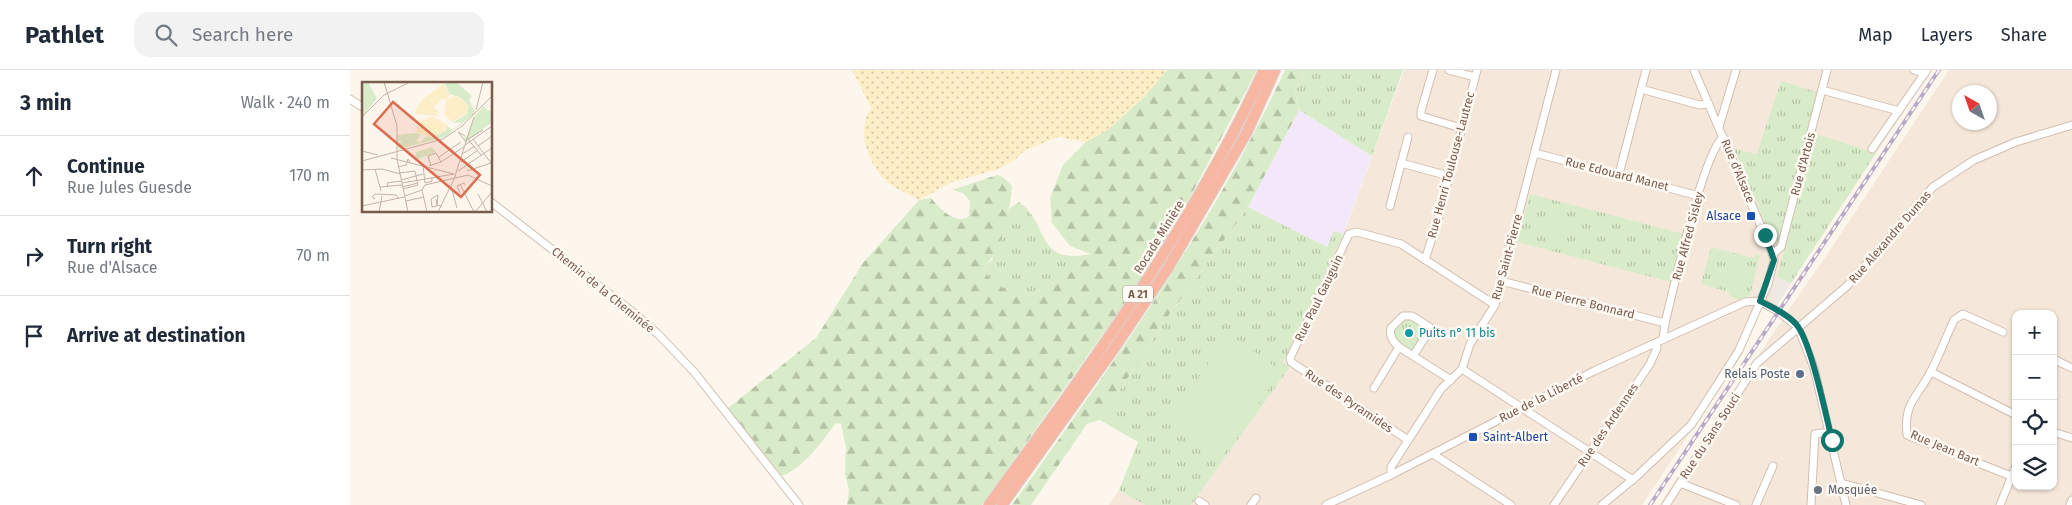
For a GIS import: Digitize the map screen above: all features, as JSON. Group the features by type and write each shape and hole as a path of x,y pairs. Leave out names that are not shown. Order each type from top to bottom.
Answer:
{"highway":[{"name":"Rocade Minière","path":"990,505 1109,337 1164,254 1224,152 1264,70"},
{"name":"Rocade Minière","path":"1002,505 1115,348 1168,268 1247,132 1275,70"}],"street":[{"path":"1433,70 1421,111 1422,116 1461,128"},
{"path":"1449,70 1476,73"},
{"name":"Rue Saint-Pierre","path":"1392,475 1391,467 1441,389 1462,369 1470,344 1494,305 1556,70"},
{"path":"1619,174 1646,70"},
{"name":"Rue d'Alsace","path":"1694,70 1773,254"},
{"path":"1719,128 1736,70"},
{"name":"Rue d'Artois","path":"1773,254 1782,247 1828,70"},
{"path":"1872,149 1926,72 1914,70"},
{"name":"Rue Henri Toulouse-Lautrec","path":"1425,260 1476,73"},
{"path":"1641,89 1710,108 1726,108"},
{"path":"1822,90 1899,111"},
{"path":"350,99 362,107"},
{"name":"Rue Alexandre Dumas","path":"1798,327 1847,286 1924,197 1948,176 1996,150 2072,125"},
{"path":"1390,206 1408,137"},
{"name":"Rue Alfred Sisley","path":"1660,341 1698,196 1714,146 1723,137"},
{"name":"Rue Edouard Manet","path":"1535,153 1698,196"},
{"path":"1401,163 1449,176"},
{"name":"Chemin de la Cheminée","path":"492,203 634,313 659,335 695,373 799,505"},
{"name":"Rue Paul Gauguin","path":"1291,362 1290,358 1349,234 1356,232 1401,244 1425,260"},
{"path":"1602,505 1633,480 1691,425 1739,350 1773,268 1773,254"},
{"path":"1425,260 1494,305"},
{"name":"Rue Pierre Bonnard","path":"1501,281 1665,323"},
{"path":"1760,301 1779,312 1798,327 1814,368 1846,505"},
{"name":"Rue de la Liberté","path":"1326,505 1392,475 1522,407 1660,341 1746,302 1760,301"},
{"name":"Rue Jean Bart","path":"2003,332 1963,314 1958,316 1954,320 1931,372 1916,392 1905,418 1907,435 2011,476"},
{"path":"1413,356 1431,328 1412,316 1399,318 1391,328 1392,340 1399,347 1413,356 1451,380"},
{"name":"Rue du Sans Souci","path":"1666,505 1757,363 1798,327"},
{"name":"Rue des Ardennes","path":"1554,505 1650,364 1660,341"},
{"path":"1374,388 1399,347"},
{"path":"2057,361 2072,368"},
{"name":"Rue des Pyramides","path":"1291,362 1408,440"},
{"path":"1462,369 1633,480"},
{"path":"1931,372 2012,413"},
{"path":"1811,505 1815,434 1830,432"},
{"path":"2057,433 2072,438"},
{"path":"1433,454 1511,505"},
{"path":"1756,505 1773,466"},
{"path":"2000,505 2011,476"},
{"path":"1841,482 1921,505"},
{"path":"1680,483 1736,505"},
{"path":"1251,505 1256,498"},
{"path":"2070,505 2072,500"}],"shaded area":[{"path":"1404,70 1931,70 1791,283 1778,277 1773,302 1778,307 1773,313 1766,309 1758,309 1741,349 1723,383 1642,505 1191,505 1290,367 1283,362 1347,225"},
{"path":"1949,70 2072,70 2072,505 1659,505 1782,320 1780,318 1785,311 1787,312"},
{"path":"1299,110 1372,156 1343,234 1334,231 1327,247 1248,207"},
{"path":"1777,277 1791,283 1777,306 1773,302 1772,288"},
{"path":"1119,490 1145,505 1109,505"}],"green space":[{"path":"1167,70 1257,70 1187,203 1141,280 982,505 847,505 849,490 845,474 846,448 841,424 836,423 806,460 791,472 782,476 728,408 816,338 863,263 919,200 931,198 948,214 964,219 969,216 970,201 963,193 952,190 997,175 1003,177 1012,186 1010,205 996,250 985,265 986,272 1000,287 1027,297 1069,274 1091,254 1070,246 1052,223 1050,198 1063,165 1086,142 1109,129 1145,96"},
{"path":"1285,70 1305,70 1295,91 1299,110 1248,207 1169,315 1100,420 1087,424 1031,505 1012,505 1123,347 1193,240 1257,128"},
{"path":"1305,70 1403,70 1372,156 1299,110 1295,91"},
{"path":"1781,81 1817,92 1776,243 1773,242 1734,149 1757,154"},
{"path":"1816,134 1876,153 1791,283 1777,277"},
{"path":"1530,194 1684,234 1671,282 1517,242"},
{"path":"1019,202 1036,221 1046,241 1060,254 1073,256 1091,254 1069,274 1027,297 994,283 986,272 985,265 992,260 1010,208"},
{"path":"1248,207 1327,247 1334,231 1343,234 1283,362 1290,367 1191,505 1145,505 1119,490 1138,442 1100,420 1169,315"},
{"path":"1546,215 1570,221 1567,236 1542,229"},
{"path":"1711,247 1754,258 1756,254 1760,255 1750,295 1740,300 1729,296 1729,292 1701,284"},
{"path":"1734,263 1751,267 1745,286 1728,282"},
{"path":"1406,318 1426,329 1412,352 1397,342 1394,335 1397,324"},
{"path":"1229,334 1281,371 1220,459 1167,423"}],"sand":[{"path":"852,70 1167,70 1145,96 1109,129 1086,142 1058,137 1024,151 1016,159 1001,168 950,183 919,200 897,189 885,180 873,164 864,136 864,126 871,108"}],"railway":[{"path":"1650,505 1939,70"}],"place":[{"name":"Alsace","path":"1751,216"},
{"name":"Puits n° 11 bis","path":"1409,333"},
{"name":"Relais Poste","path":"1800,374"},
{"name":"Saint-Albert","path":"1473,437"},
{"name":"Mosquée","path":"1818,490"}],"route":[{"path":"1765,235 1774,260 1768,284 1760,301 1779,312 1798,327 1814,368 1832,440"}]}
